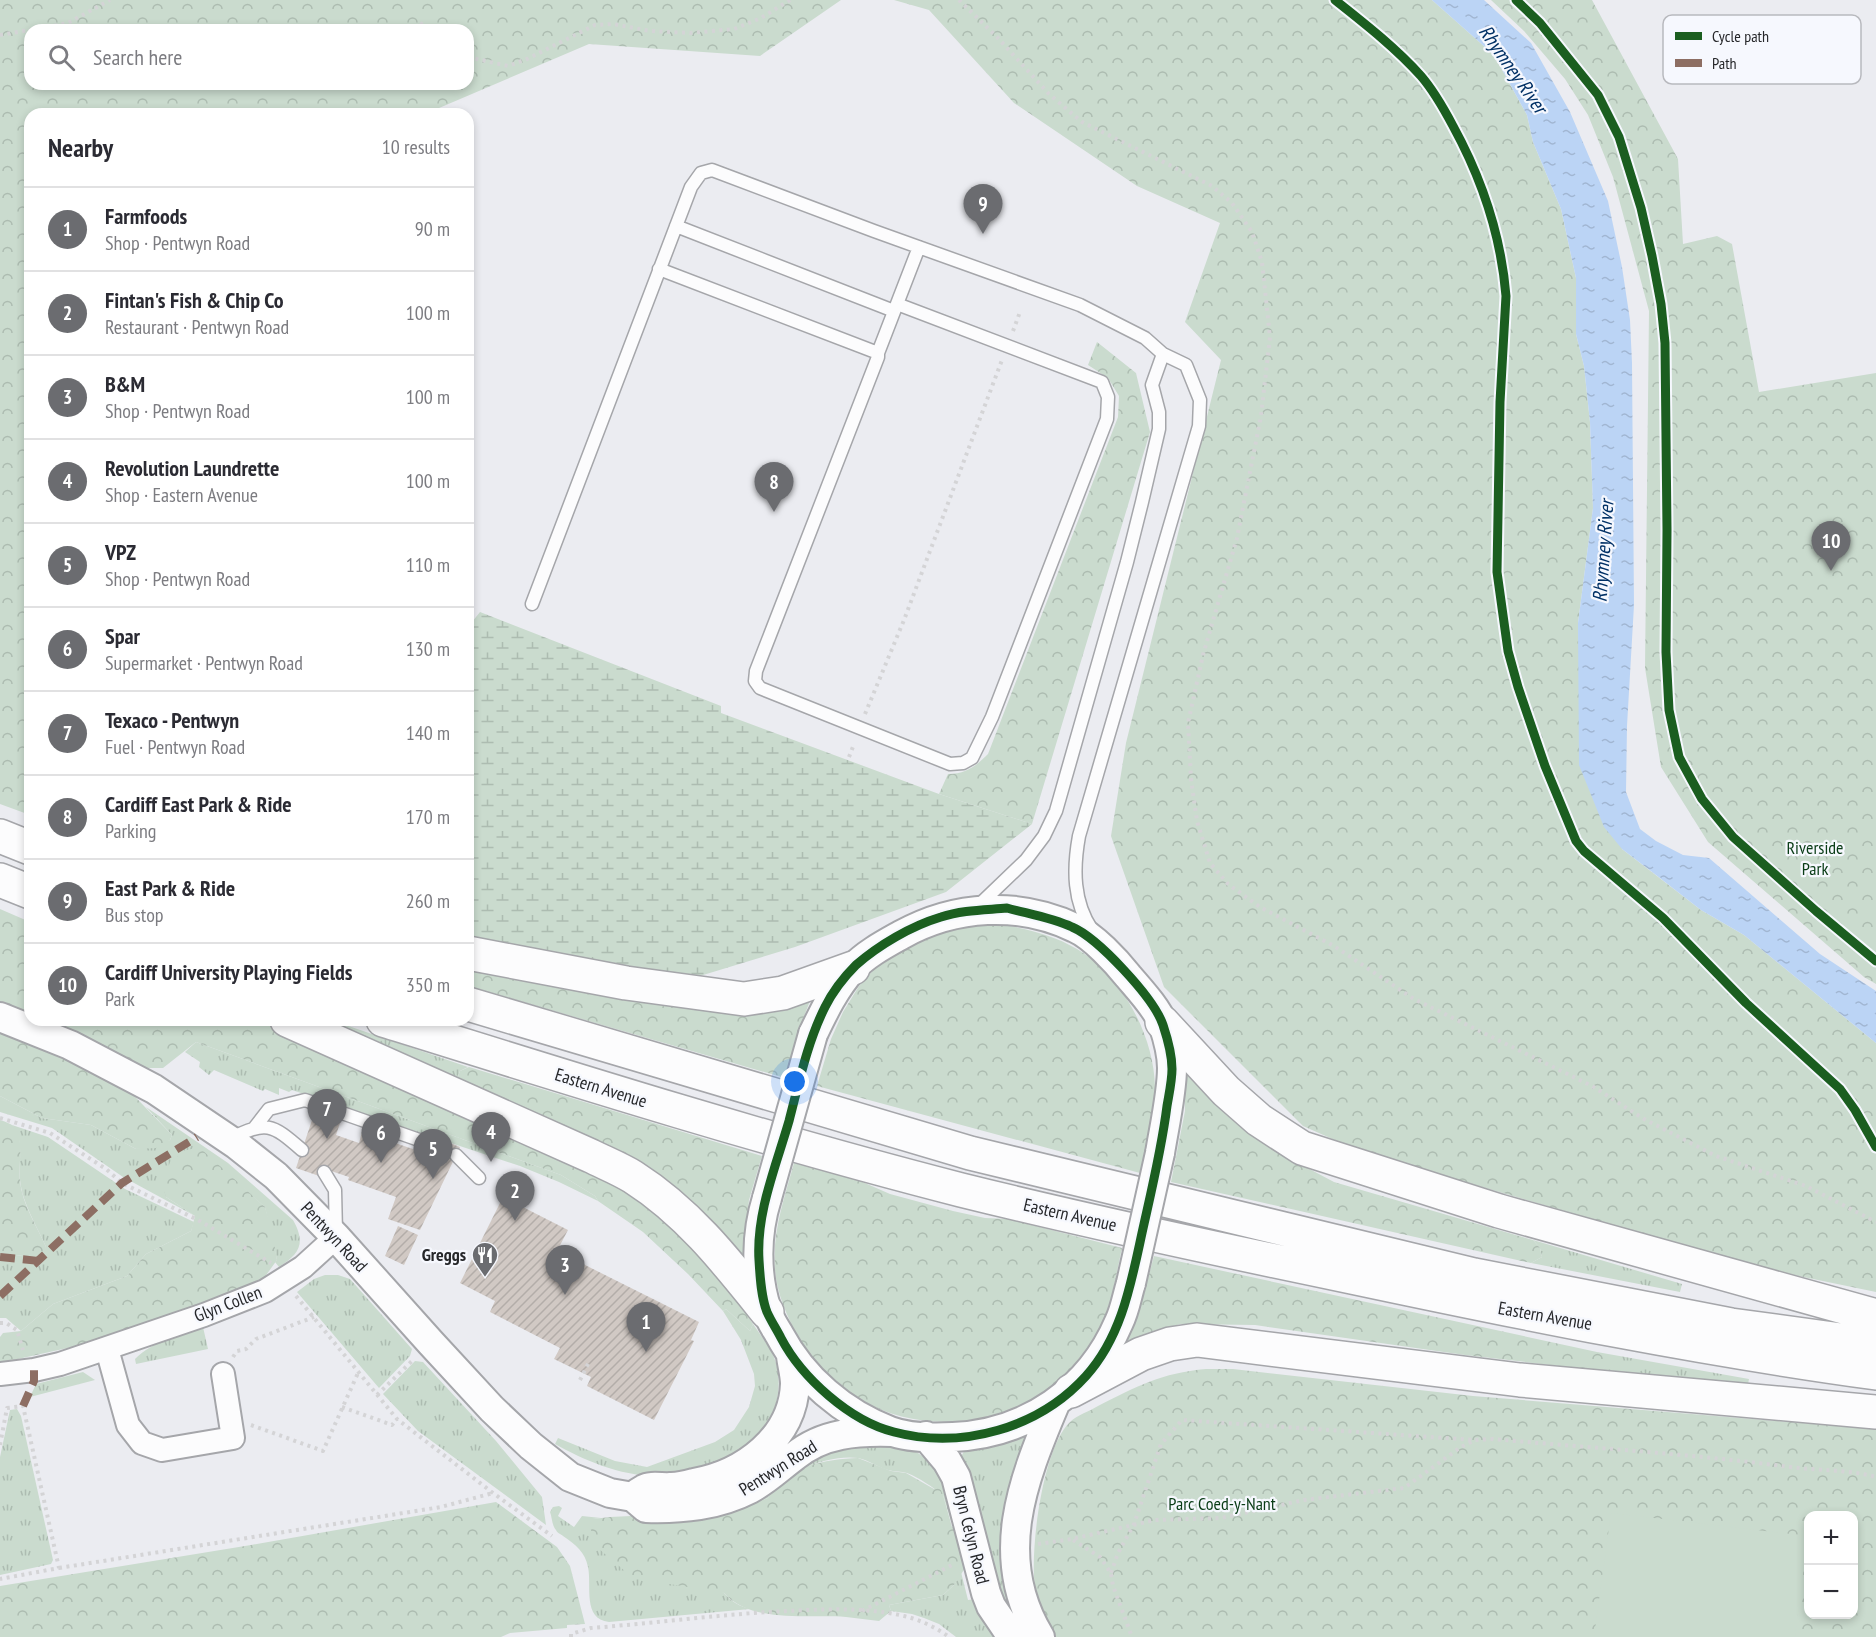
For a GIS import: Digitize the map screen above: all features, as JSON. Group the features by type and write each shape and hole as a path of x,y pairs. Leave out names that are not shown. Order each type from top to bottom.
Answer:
{"highway":[{"path":"0,836 24,846"},
{"path":"0,880 24,890"},
{"path":"474,954 626,983 744,999 783,993 853,968"},
{"name":"Eastern Avenue","path":"474,1006 970,1153 1474,1275 1731,1325 1876,1345"},
{"path":"1162,1022 1226,1091 1259,1120 1302,1148 1499,1211 1876,1316"},
{"path":"300,1026 632,1176 666,1201 709,1240 767,1312"},
{"name":"Eastern Avenue","path":"402,1026 664,1108 960,1189 1215,1249 1466,1301 1793,1362 1876,1373"},
{"path":"1063,1397 1141,1354 1170,1344 1197,1340 1520,1380 1876,1412"}],"street":[{"path":"1007,908 1076,928 1108,953 1143,994 1162,1022 1172,1067 1160,1154 1124,1308 1112,1337 1087,1376 1063,1397 1027,1420 986,1433 964,1437 892,1432 850,1413 819,1388 791,1356 767,1312 759,1259 762,1216 813,1034 827,1004 853,968 872,952 912,929 941,916 973,911 1007,908"},
{"name":"Pentwyn Road","path":"0,1017 70,1045 154,1089 228,1139 276,1176 336,1237 492,1409 531,1446 570,1477 610,1493 633,1497 646,1508 673,1508 713,1503 750,1489 766,1480 797,1454 820,1441 856,1431 892,1432"},
{"name":"Glyn Collen","path":"0,1374 29,1371 60,1364 234,1303 284,1281 336,1237"},
{"path":"108,1349 128,1425 142,1443 162,1450 233,1438 224,1374"},
{"name":"Pentwyn Road","path":"633,1497 646,1487 673,1487 730,1473 753,1459 771,1443 792,1403 795,1382 791,1356"},
{"name":"Bryn Celyn Road","path":"1040,1637 1027,1613 1017,1582 1014,1565 1016,1522 1025,1486 1043,1433 1063,1397"},
{"name":"Bryn Celyn Road","path":"926,1436 947,1461 956,1477 986,1593 991,1606 1012,1637"}],"lane":[{"path":"532,604 691,186 701,173 712,170 1080,305 1145,338 1163,354 1186,365 1200,400 1199,426 1079,836 1075,858 1074,881 1085,919 1108,953"},
{"path":"676,226 895,308 1007,346 1102,382 1108,397 1107,419 992,717 972,758 963,763 950,764 760,688 755,681 756,671 895,308 919,247"},
{"path":"659,269 878,353"},
{"path":"973,911 1026,860 1044,836 1056,811 1142,502 1159,429 1159,412 1152,385 1163,354"},
{"path":"228,1139 255,1127 269,1109 305,1100 422,1141"},
{"path":"255,1127 279,1130 302,1150"},
{"path":"456,1155 479,1178"},
{"path":"324,1172 335,1191 336,1237"}],"path":[{"path":"63,24 110,0"},
{"path":"474,58 508,66 595,25 614,24 650,31 690,33 734,29 761,18 790,0"},
{"path":"959,0 1050,94 1082,122 1212,186 1232,203 1252,232 1262,262 1269,337 1261,416 1237,538 1203,655 1188,723 1191,778 1197,821 1210,863 1228,884 1260,907 1334,946 1414,999 1593,1086 1644,1119 1716,1156 1806,1186 1876,1222"},
{"path":"0,35 24,31"},
{"path":"849,757 904,620 1020,312"},
{"path":"0,1118 50,1133 106,1169 122,1183 198,1220 270,1262"},
{"path":"284,1281 397,1419 552,1536"},
{"path":"237,1351 246,1349 256,1339 314,1317"},
{"path":"0,1323 6,1323 17,1330 29,1371"},
{"path":"377,1395 419,1353"},
{"path":"580,1380 589,1362"},
{"path":"231,1418 323,1451 358,1373"},
{"path":"0,1411 23,1406 59,1568"},
{"path":"342,1407 392,1425 397,1419"},
{"path":"0,1445 8,1408"},
{"path":"1111,1573 1118,1553 1134,1524 1161,1444 1182,1420 1475,1440 1493,1439 1738,1460 1798,1468 1857,1471 1876,1477"},
{"path":"1034,1545 1072,1539 1155,1520 1221,1518 1304,1500 1404,1488 1448,1456 1475,1440"},
{"path":"0,1579 441,1507 493,1493"},
{"path":"1072,1539 1101,1557 1111,1573 1113,1586 1132,1637"},
{"path":"862,1611 957,1562"},
{"path":"571,1637 571,1634 591,1628 806,1610 862,1611 908,1617 949,1637"}],"green space":[{"path":"0,0 841,0 760,56 589,44 439,108 24,108 24,813 0,804"},
{"path":"894,0 1432,0 1494,55 1527,115 1533,142 1561,209 1576,278 1576,334 1584,366 1590,422 1593,508 1578,623 1580,672 1622,849 1701,910 1744,935 1876,1043 1876,1292 1760,1268 1362,1152 1303,1126 1164,987 1111,836 1126,743 1221,360 1185,322 1220,223 1137,186 1014,103 929,10"},
{"name":"Riverside Park","path":"1491,0 1592,0 1678,159 1683,244 1717,236 1732,244 1759,392 1876,373 1876,984 1864,977 1708,842 1661,767 1645,668 1649,311 1613,177 1588,115 1565,79 1524,31"},
{"path":"1097,342 1136,373 1150,432 1032,824 939,794 948,774 960,773 970,768 988,754 1118,417 1119,396 1108,378 1088,365"},
{"path":"480,612 721,706 721,713 939,794 1032,824 946,892 795,947 690,979 534,952 474,937 474,620"},
{"path":"0,909 24,919 24,1011 0,1001"},
{"path":"994,923 1026,929 1077,949 1108,975 1132,1009 1149,1047 1155,1087 1152,1120 1140,1173 817,1086 831,1039 843,1012 859,986 877,966 903,946 958,926"},
{"path":"474,971 744,1016 782,1011 811,998 785,1078 474,988"},
{"path":"58,1026 272,1026 631,1189 675,1227 742,1306 753,1324 750,1331 726,1309 723,1311 643,1232 598,1201 595,1196 561,1175 196,1042 163,1068 147,1068"},
{"path":"339,1026 348,1026 468,1067 460,1071 457,1079"},
{"path":"0,1030 117,1078 172,1135 170,1140 156,1148 136,1149 91,1125 42,1118 0,1096"},
{"path":"196,1042 561,1175 595,1196 598,1201 520,1166 292,1090 289,1092 279,1088 279,1095 265,1089 263,1091 214,1070 209,1075 199,1067 200,1062 185,1052"},
{"path":"469,1067 762,1156 749,1200 742,1266 457,1079 460,1071"},
{"path":"1183,1069 1231,1119 1281,1154 1334,1182 1533,1240 1540,1248 1542,1257 1531,1263 1171,1182 1185,1111"},
{"path":"0,1096 42,1118 91,1125 136,1149 170,1140 172,1135 146,1107 228,1163 293,1220 299,1235 299,1247 292,1257 279,1267 275,1262 277,1260 265,1207 233,1179 166,1197 195,1216 123,1177 52,1128 0,1112"},
{"path":"0,1120 13,1126 18,1134 21,1190 46,1247 45,1252 39,1258 0,1253"},
{"path":"12,1125 48,1137 125,1189 194,1222 191,1231 146,1254 127,1276 53,1304 21,1331 6,1318 0,1318 0,1253 39,1258 46,1247 21,1189 20,1144"},
{"path":"199,1147 265,1207 277,1260 264,1278 241,1292 108,1339 0,1363 0,1337 3,1333 21,1331 53,1304 127,1276 146,1254 191,1231 195,1216 166,1197 162,1186 170,1162 187,1150"},
{"path":"794,1163 858,1180 890,1194 953,1211 985,1218 1008,1219 1122,1248 1110,1301 1098,1331 1078,1361 1052,1387 1038,1397 991,1416 963,1421 935,1422 908,1418 882,1410 858,1398 835,1382 816,1362 799,1338 783,1305 778,1288 775,1270 775,1242"},
{"path":"1533,1240 1682,1284 1680,1292 1531,1263 1542,1257 1540,1248"},
{"path":"1154,1256 1597,1352 1605,1357 1607,1365 1602,1371 1465,1355 1255,1325 1180,1324 1128,1344 1126,1343 1137,1319"},
{"path":"325,1275 338,1275 350,1279 412,1349 410,1356 379,1388 297,1292 314,1279"},
{"path":"726,1309 750,1331 753,1324 772,1353 779,1378 775,1407 769,1421 751,1444 726,1461 674,1474 654,1476 609,1468 555,1444 558,1438 615,1461 647,1467 715,1442 734,1430 749,1407 755,1386 754,1374 741,1340 723,1311"},
{"path":"203,1327 208,1349 136,1364 135,1359 150,1348 167,1339"},
{"path":"1597,1352 1749,1379 1748,1384 1602,1371 1606,1365"},
{"path":"415,1361 423,1362 496,1441 542,1497 546,1525 418,1431 383,1394"},
{"name":"Parc Coed-y-Nant","path":"1206,1369 1233,1369 1473,1396 1876,1429 1876,1637 1053,1637 1036,1594 1034,1556 1039,1504 1052,1455 1060,1435 1070,1422 1080,1415 1138,1387 1176,1374"},
{"path":"83,1372 95,1380 30,1397 36,1384"},
{"path":"17,1409 21,1416 53,1560 51,1564 0,1575 0,1457 10,1410"},
{"path":"1023,1435 1027,1440 1011,1605 1006,1609 960,1458 965,1450 983,1448"},
{"path":"848,1441 906,1447 918,1453 944,1477 957,1520 951,1521 943,1495 921,1480 907,1473 888,1470 862,1459 847,1457 807,1466 774,1488 768,1498 735,1511 781,1479"},
{"path":"858,1458 891,1471 906,1473 934,1489 940,1488 952,1527 958,1528 967,1565 954,1585 943,1595 889,1605 891,1611 879,1621 846,1617 782,1616 749,1609 736,1603 724,1593 633,1578 598,1548 589,1525 593,1519 610,1517 735,1511 768,1498 784,1478 807,1466 833,1460"},
{"path":"496,1502 557,1547 570,1566 585,1624 567,1625 567,1628 510,1633 501,1637 0,1637 0,1586"},
{"path":"553,1507 562,1508 558,1516 574,1527 582,1516 601,1518 593,1519 750,1609 609,1622 601,1620 592,1608 585,1557 576,1546 557,1532 554,1526 550,1512"},
{"path":"1611,1513 1804,1536 1804,1567 1795,1637 1594,1637"},
{"path":"961,1572 968,1600 975,1599 995,1637 956,1637 939,1624 924,1618 891,1611 889,1605 943,1595 954,1585"}],"water":[{"name":"Rhymney River","path":"1432,0 1484,0 1531,43 1570,112 1608,201 1630,320 1634,605 1627,726 1626,792 1640,829 1656,841 1683,855 1709,858 1820,954 1876,991 1876,1043 1744,935 1701,910 1622,849 1604,827 1579,765 1578,623 1593,508 1590,422 1584,366 1576,334 1576,278 1561,209 1533,142 1527,115 1494,55"}],"building":[{"path":"316,1108 342,1117 336,1135 359,1143 362,1132 419,1151 425,1133 460,1147 420,1230 388,1219 396,1197 325,1169 322,1177 296,1168"},
{"path":"503,1197 568,1230 557,1251 699,1322 691,1340 694,1341 654,1420 587,1386 591,1377 554,1359 560,1348 490,1312 495,1301 460,1283"},
{"path":"398,1226 418,1235 404,1265 385,1256"}],"marked path":[{"path":"0,1296 122,1183 197,1137"},
{"path":"0,1257 39,1261"},
{"path":"23,1406 34,1381 34,1370"}],"cycle path":[{"path":"1335,0 1411,66 1439,100 1473,166 1495,229 1506,296 1500,402 1497,572 1508,651 1518,687 1545,766 1576,841 1584,851 1663,918 1746,1003 1840,1089 1876,1147"},
{"path":"1516,0 1540,23 1598,95 1619,137 1641,208 1652,256 1661,304 1665,343 1666,652 1669,710 1679,757 1702,799 1733,837 1876,961"},
{"path":"1007,908 1056,921 1083,933 1124,970 1158,1013 1168,1041 1172,1069 1163,1136 1125,1304 1099,1360 1067,1394 1046,1409 1023,1421 972,1436 920,1437 894,1432 861,1418 829,1396 801,1368 781,1338 763,1300 759,1260 761,1225 773,1172 813,1035 828,1002 843,979 875,950 918,925 957,913 1007,908"}],"place":[{"name":"East Park & Ride","path":"983,234"},
{"name":"Cardiff East Park & Ride","path":"774,512"},
{"name":"Cardiff University Playing Fields","path":"1831,571"},
{"name":"Texaco - Pentwyn","path":"327,1139"},
{"name":"Revolution Laundrette","path":"491,1162"},
{"name":"Spar","path":"381,1163"},
{"name":"VPZ","path":"433,1179"},
{"name":"Fintan's Fish & Chip Co","path":"515,1221"},
{"name":"Greggs","path":"485,1278"},
{"name":"B&M","path":"565,1295"},
{"name":"Farmfoods","path":"646,1352"}]}
